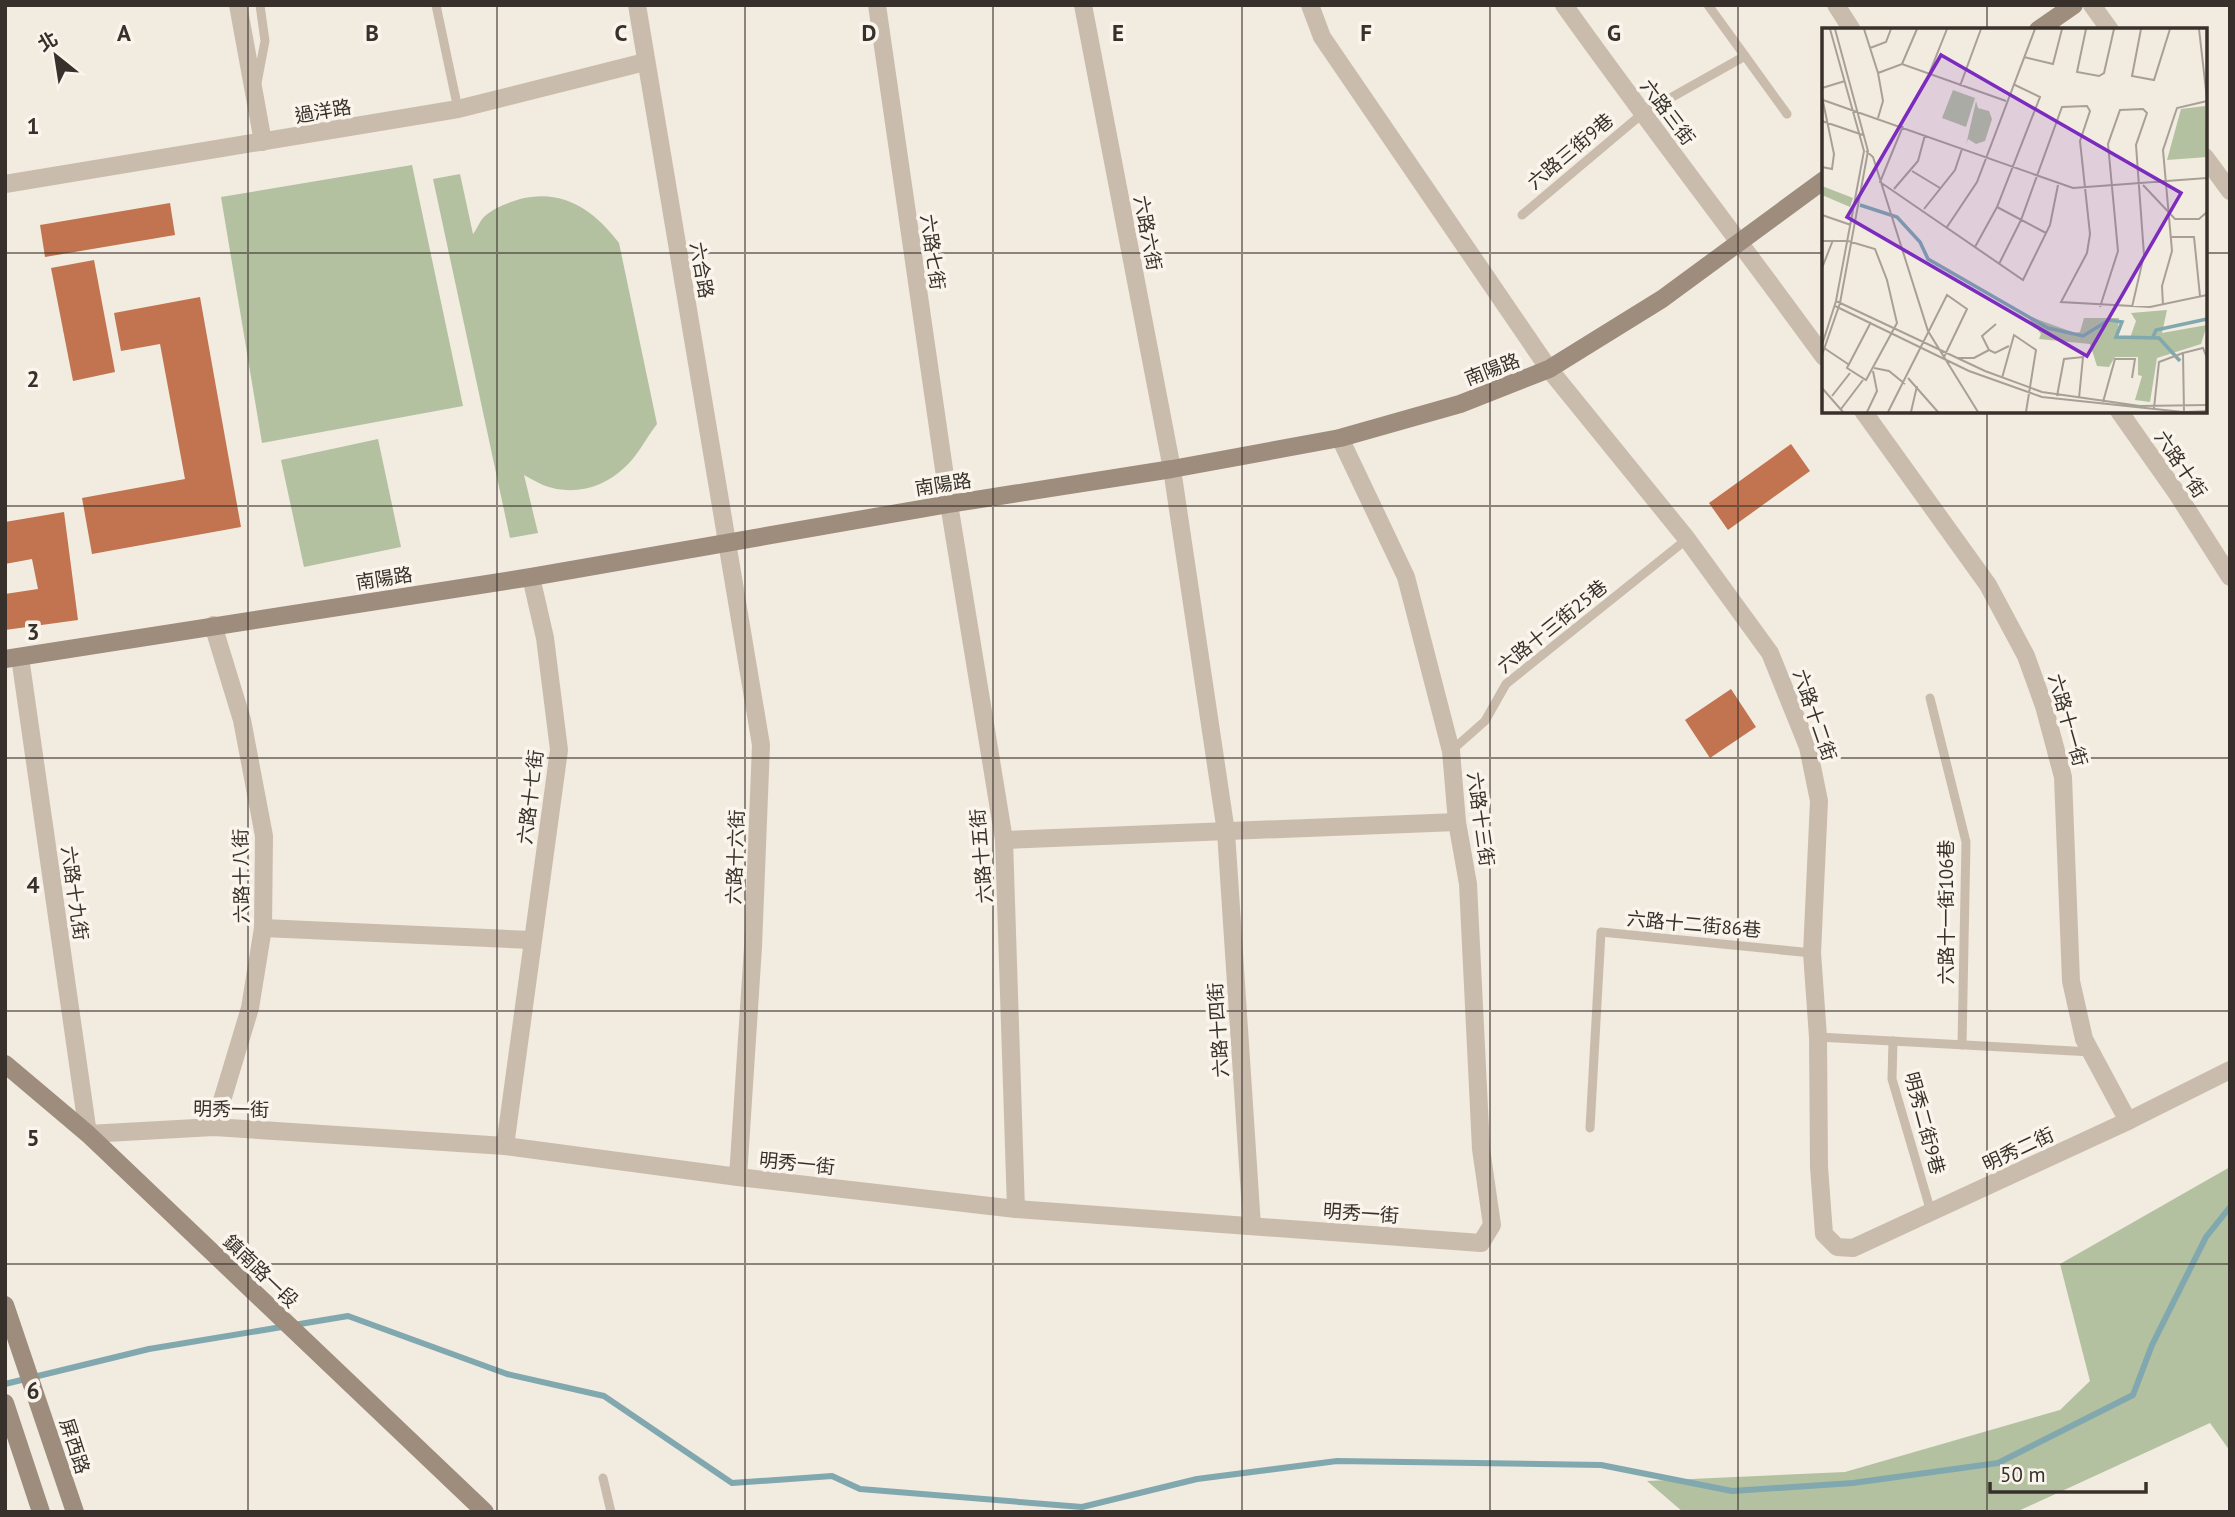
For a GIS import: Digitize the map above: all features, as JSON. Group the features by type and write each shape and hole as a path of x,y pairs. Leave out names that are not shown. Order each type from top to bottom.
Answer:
{"street":[{"path":"238,5 263,142"},
{"name":"六合路","path":"637,5 727,542"},
{"name":"六路七街","path":"877,5 948,504"},
{"name":"六路六街","path":"1083,5 1172,469"},
{"path":"1310,5 1322,37 1549,369"},
{"name":"六路三街","path":"1564,5 1642,114 1741,243"},
{"path":"1836,5 1851,28"},
{"path":"2041,28 2074,5"},
{"path":"2092,5 2109,28"},
{"name":"過洋路","path":"5,184 458,109 645,62"},
{"path":"2207,160 2221,181"},
{"name":"南陽路","path":"12,658 531,577 948,504 1172,469 1340,438 1460,404 1549,369 1662,299 1822,182"},
{"path":"1741,243 1822,355"},
{"name":"六路十二街","path":"1549,369 1687,539 1770,653 1808,747 1819,801 1812,953 1818,1037 1819,1167 1824,1234"},
{"name":"六路十一街","path":"1864,413 1988,585 2031,669 2063,777 2071,981 2084,1038 2129,1121"},
{"name":"六路十街","path":"2120,413 2176,492 2230,577"},
{"name":"六路十三街","path":"1340,438 1406,577 1451,751 1457,822 1468,884 1481,1149 1492,1225"},
{"name":"六路十四街","path":"1172,469 1226,832 1252,1226"},
{"name":"六路十五街","path":"948,504 1004,840 1016,1209"},
{"name":"六路十六街","path":"727,542 761,745 753,947 738,1177"},
{"name":"六路十七街","path":"505,1146 559,750 545,638 531,577"},
{"name":"六路十八街","path":"213,625 242,720 264,836 263,928 250,1008 214,1127"},
{"name":"六路十九街","path":"12,658 88,1134"},
{"path":"1004,840 1457,822"},
{"path":"263,928 532,940"},
{"name":"鎮南路一段","path":"5,1064 88,1134 485,1512"},
{"name":"明秀二街","path":"1824,1234 1837,1247 1853,1248 2129,1121 2230,1070"},
{"name":"明秀一街","path":"88,1134 214,1127 505,1146 738,1177 1016,1209 1480,1243 1492,1225"},
{"name":"屏西路","path":"5,1305 75,1512"},
{"path":"7,1407 41,1512"}],"lane":[{"path":"255,96 265,41 260,5"},
{"path":"436,5 458,109"},
{"path":"1708,5 1787,114"},
{"name":"六路三街9巷","path":"1522,215 1642,114 1745,56"},
{"name":"六路十三街25巷","path":"1451,751 1485,721 1506,684 1687,539"},
{"name":"六路十一街106巷","path":"1930,698 1966,842 1962,1045"},
{"name":"六路十二街86巷","path":"1590,1128 1601,932 1812,953"},
{"path":"1818,1037 2092,1052"},
{"name":"明秀二街9巷","path":"1893,1041 1892,1079 1931,1212"},
{"path":"603,1478 611,1512"}],"green space":[{"path":"412,165 463,406 262,443 221,197"},
{"path":"460,174 473,234 483,218 497,208 536,196 564,199 576,204 599,221 619,243 657,424 629,464 596,486 564,490 543,485 524,475 538,533 510,538 433,179"},
{"path":"378,439 401,547 304,567 281,460"},
{"path":"2230,1167 2230,1451 2210,1423 2016,1512 1683,1512 1647,1481 1845,1472 2060,1410 2090,1381 2060,1264"}],"building":[{"path":"170,203 175,235 45,257 40,225"},
{"path":"94,260 115,372 73,381 51,268"},
{"path":"200,297 241,527 92,554 82,498 185,479 160,344 121,351 114,313"},
{"path":"1791,444 1810,471 1728,530 1709,503"},
{"path":"64,512 78,620 5,630 5,594 38,589 32,559 5,564 5,522"},
{"path":"1731,689 1756,727 1710,758 1685,720"}],"waterway":[{"path":"5,1384 149,1349 348,1316 507,1374 604,1396 732,1483 832,1476 860,1489 1082,1507 1197,1479 1337,1461 1601,1465 1732,1491 1853,1483 1998,1463 2133,1395 2152,1345 2206,1237 2230,1207"}]}
